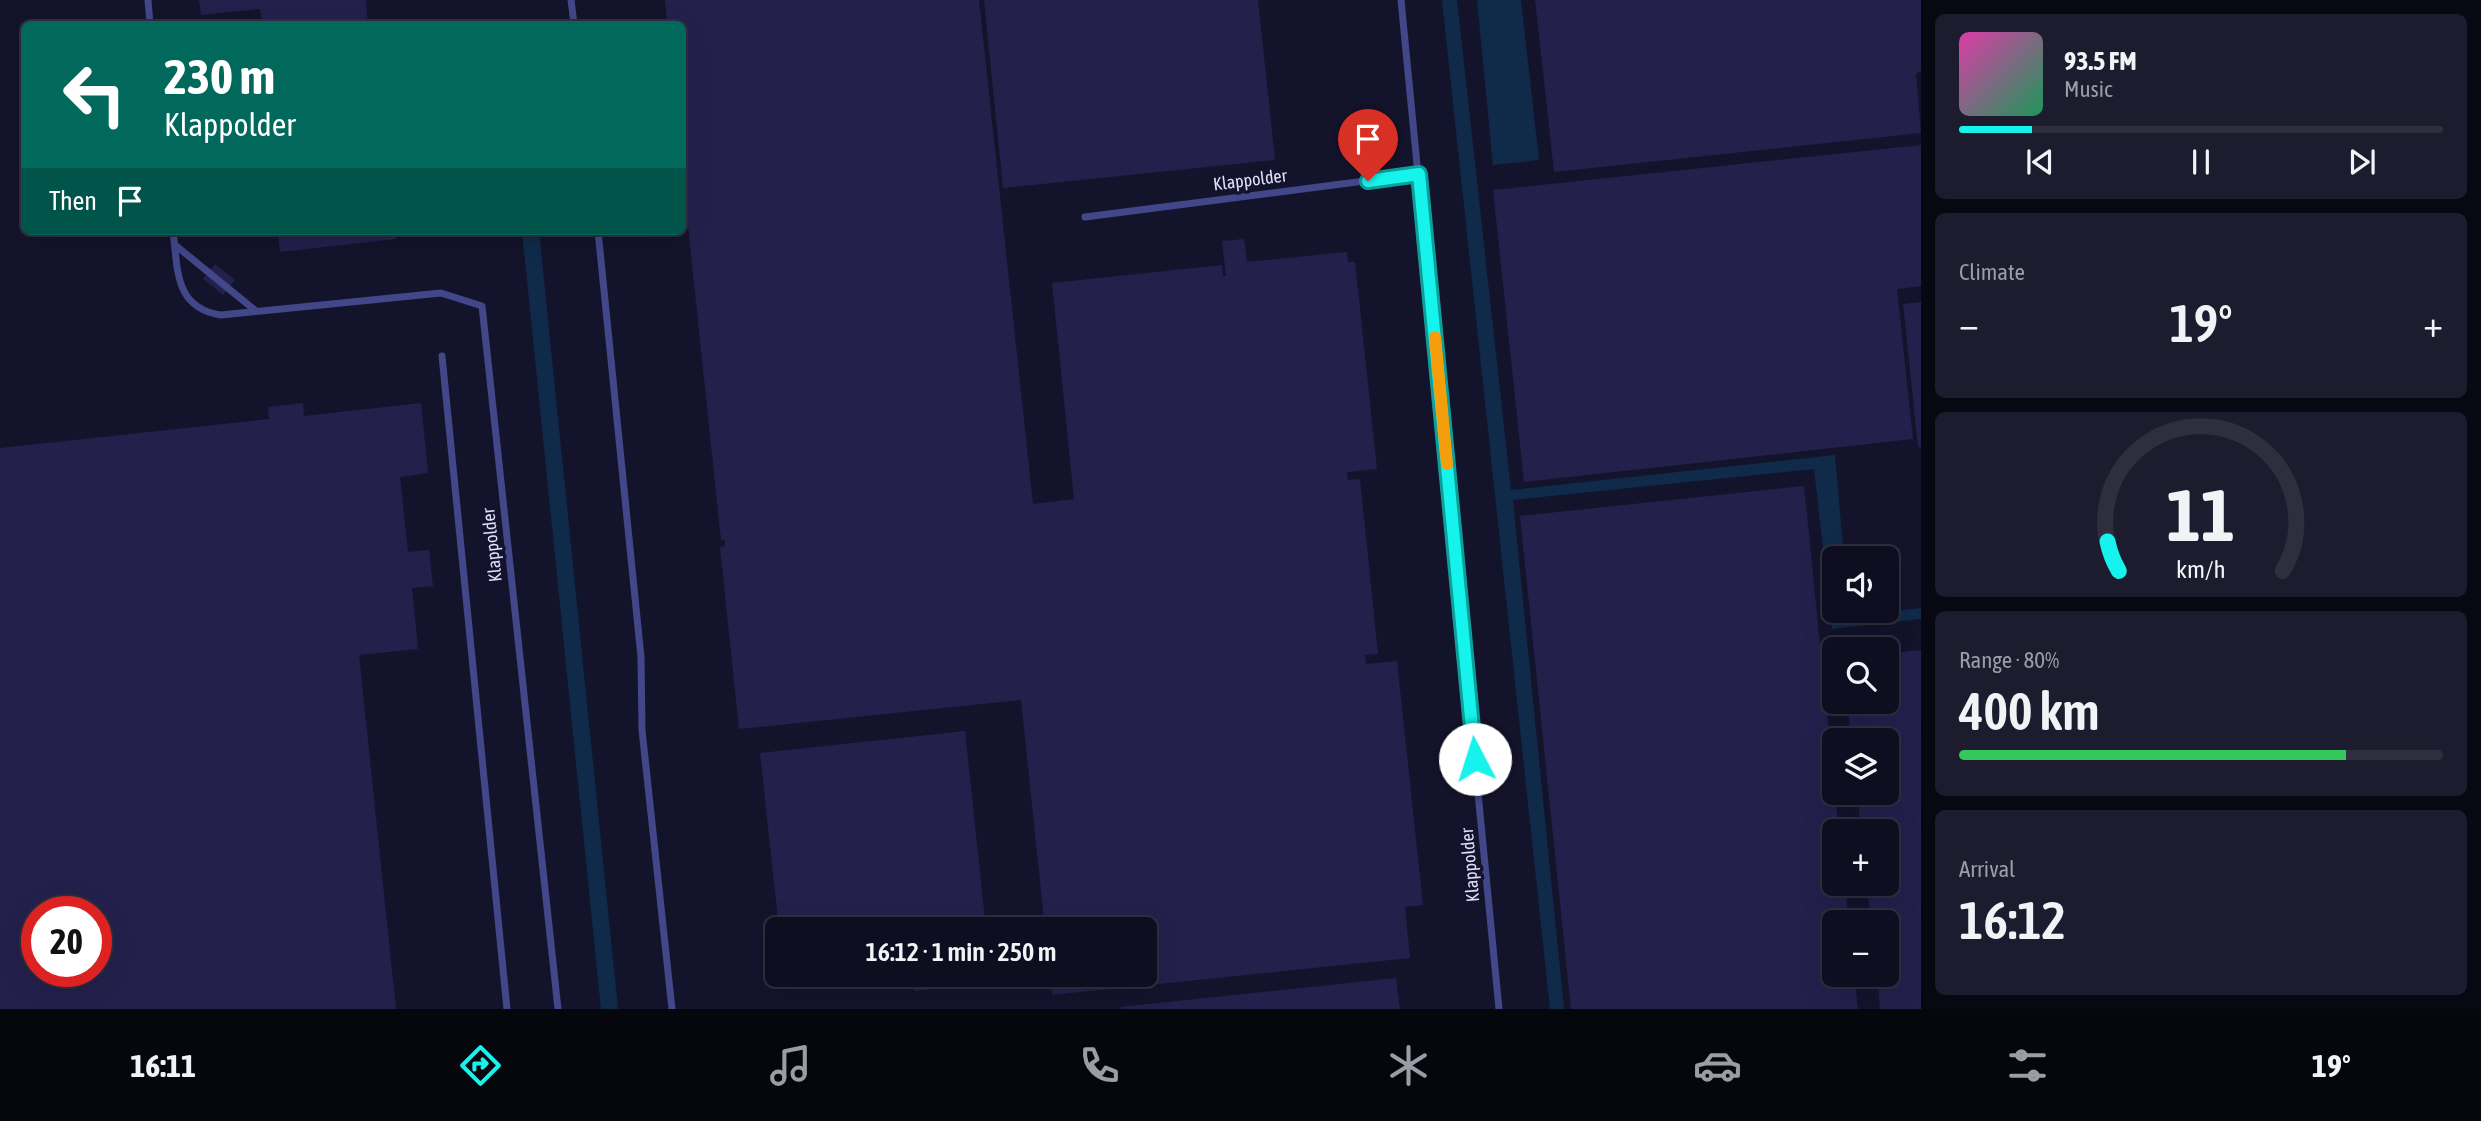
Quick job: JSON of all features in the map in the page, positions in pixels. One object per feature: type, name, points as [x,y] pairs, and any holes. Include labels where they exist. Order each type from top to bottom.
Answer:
[{"type":"lane","points":[[148,0],[150,21]]},
{"type":"lane","points":[[571,0],[574,21]]},
{"type":"lane","name":"Klappolder","points":[[1401,0],[1499,1009]]},
{"type":"lane","name":"Klappolder","points":[[1085,217],[1419,174]]},
{"type":"lane","name":"Klappolder","points":[[174,235],[181,287],[192,304],[200,310],[221,315],[441,293],[482,306],[558,1009]]},
{"type":"lane","points":[[598,235],[641,657],[642,730],[672,1009]]},
{"type":"lane","points":[[175,244],[256,312]]},
{"type":"lane","name":"Klappolder","points":[[442,356],[507,1009]]},
{"type":"water","points":[[1442,0],[1457,0],[1511,490],[1835,455],[1843,546],[1823,546],[1814,469],[1513,500],[1564,1009],[1550,1009]]},
{"type":"water","points":[[1477,0],[1521,0],[1539,160],[1493,165]]},
{"type":"water","points":[[522,235],[539,235],[618,1009],[601,1009]]},
{"type":"water","points":[[1921,608],[1921,619],[1899,621],[1899,610]]},
{"type":"water","points":[[1831,623],[1885,623],[1832,629]]},
{"type":"building","points":[[199,0],[366,0],[368,21],[262,21],[260,9],[201,15]]},
{"type":"building","points":[[665,0],[979,0],[1033,504],[1074,499],[1052,283],[1222,265],[1223,276],[1226,276],[1222,241],[1244,239],[1247,262],[1347,252],[1348,262],[1355,262],[1377,469],[1347,472],[1348,480],[1360,479],[1378,654],[1365,655],[1366,664],[1397,661],[1423,905],[1405,907],[1410,958],[1157,984],[1157,917],[1044,917],[1021,700],[739,729],[720,547],[725,546],[725,540],[721,540],[686,207],[686,21],[667,21]]},
{"type":"building","points":[[984,0],[1258,0],[1275,160],[1003,188]]},
{"type":"building","points":[[1535,0],[1921,0],[1921,71],[1916,74],[1921,133],[1554,172]]},
{"type":"building","points":[[1921,145],[1921,286],[1897,289],[1913,439],[1524,482],[1493,190]]},
{"type":"building","points":[[278,235],[396,235],[396,239],[280,252]]},
{"type":"building","points":[[215,264],[235,280],[223,295],[203,279]]},
{"type":"building","points":[[1921,302],[1921,447],[1918,447],[1903,304]]},
{"type":"building","points":[[303,403],[304,416],[421,403],[428,473],[400,477],[408,552],[429,550],[433,586],[412,588],[418,649],[359,655],[396,1009],[0,1009],[0,448],[269,419],[268,407]]},
{"type":"building","points":[[1804,486],[1822,663],[1822,714],[1827,714],[1829,728],[1822,728],[1822,805],[1836,805],[1838,819],[1822,819],[1822,896],[1846,896],[1848,910],[1822,910],[1822,987],[1855,987],[1858,1009],[1571,1009],[1520,516]]},
{"type":"building","points":[[1921,650],[1921,1009],[1880,1009],[1878,987],[1899,987],[1899,910],[1870,910],[1868,896],[1899,896],[1899,819],[1860,819],[1858,805],[1899,805],[1899,728],[1850,728],[1848,714],[1899,714],[1899,653]]},
{"type":"building","points":[[965,731],[985,917],[778,917],[760,753]]},
{"type":"building","points":[[1396,978],[1400,1009],[1120,1007]]},
{"type":"building","points":[[914,987],[951,987],[914,991]]},
{"type":"building","points":[[1051,987],[1129,987],[1052,995]]},
{"type":"slow traffic","points":[[1435,337],[1447,464]]},
{"type":"route","points":[[1368,181],[1419,174],[1475,759]]}]
